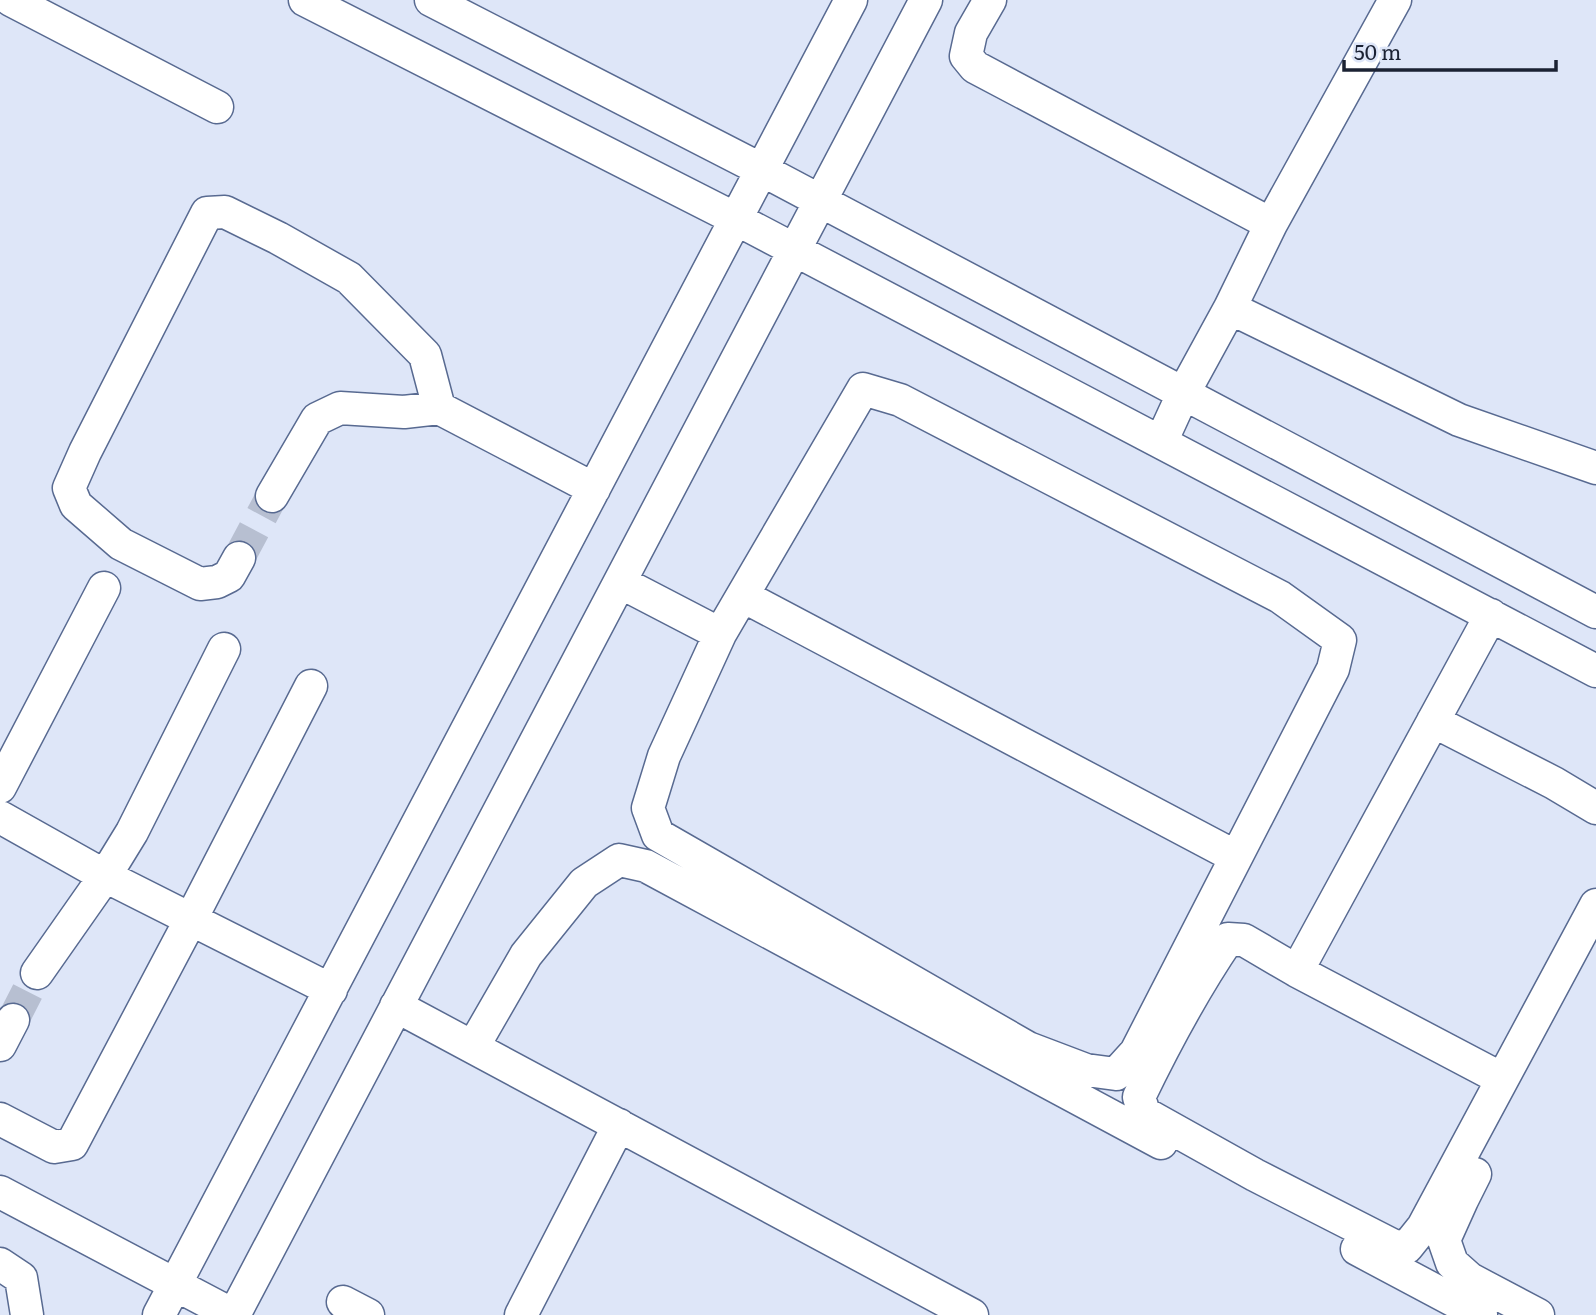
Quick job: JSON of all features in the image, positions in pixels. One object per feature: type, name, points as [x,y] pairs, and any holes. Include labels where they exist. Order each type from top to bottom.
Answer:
[{"type":"street","points":[[11,0],[217,107]]},
{"type":"street","points":[[305,0],[736,219],[1596,671]]},
{"type":"street","points":[[431,0],[762,170],[1596,612]]},
{"type":"street","points":[[159,1315],[851,0]]},
{"type":"street","points":[[0,1192],[233,1315],[926,0]]},
{"type":"street","points":[[990,0],[971,33],[966,56],[975,67],[1271,224]]},
{"type":"street","points":[[1161,442],[1271,224],[1395,0]]},
{"type":"street","points":[[239,558],[229,576],[217,582],[200,584],[121,544],[76,505],[69,488],[207,213],[225,212],[349,278],[425,355],[439,408]]},
{"type":"street","points":[[1230,308],[1459,420],[1596,468]]},
{"type":"street","points":[[863,389],[900,400],[1280,597],[1340,640],[1333,670],[1136,1052],[1116,1074],[1086,1070],[1028,1048],[658,835],[648,808],[664,756],[720,634],[743,596],[863,389]]},
{"type":"street","points":[[272,496],[317,419],[340,408],[404,412],[439,408],[594,489]]},
{"type":"street","points":[[620,582],[720,634]]},
{"type":"street","points":[[0,787],[104,588]]},
{"type":"street","points":[[743,596],[1236,858]]},
{"type":"street","points":[[1297,971],[1491,615]]},
{"type":"street","points":[[37,973],[105,876],[132,832],[224,649]]},
{"type":"street","points":[[0,1119],[54,1147],[72,1144],[311,686]]},
{"type":"street","points":[[1433,721],[1554,783],[1596,808]]},
{"type":"street","points":[[0,817],[105,876],[331,990]]},
{"type":"street","points":[[473,1047],[526,955],[584,883],[619,860],[646,866],[1481,1315]]},
{"type":"street","points":[[1502,1079],[1297,971],[1244,940],[1228,939],[1203,976],[1139,1097],[1144,1113],[1255,1175],[1394,1246],[1407,1247],[1423,1227],[1596,905]]},
{"type":"street","points":[[1538,1315],[1470,1279],[1452,1263],[1444,1240],[1462,1200],[1596,947]]},
{"type":"street","points":[[396,1006],[972,1315]]},
{"type":"street","points":[[521,1315],[619,1125]]},
{"type":"street","points":[[0,1264],[21,1279],[27,1315]]},
{"type":"tunnel","points":[[239,558],[272,496]]},
{"type":"tunnel","points":[[13,1020],[37,973]]}]
